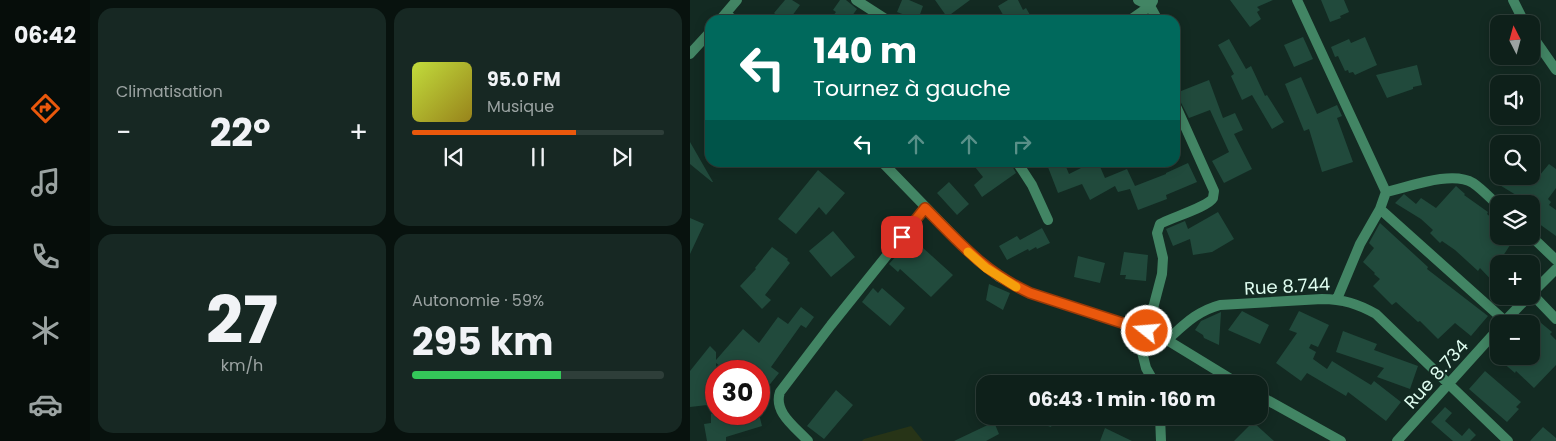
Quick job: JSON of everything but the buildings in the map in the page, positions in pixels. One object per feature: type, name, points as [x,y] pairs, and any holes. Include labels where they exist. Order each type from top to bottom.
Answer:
[{"type":"street","points":[[729,15],[737,0]]},
{"type":"street","points":[[856,0],[879,15]]},
{"type":"street","points":[[1138,0],[1152,3]]},
{"type":"street","points":[[1297,0],[1386,192],[1380,209],[1360,244],[1337,299]]},
{"type":"street","points":[[1514,0],[1521,15]]},
{"type":"street","points":[[1136,15],[1152,3]]},
{"type":"street","points":[[690,54],[705,38]]},
{"type":"street","points":[[1540,47],[1556,70]]},
{"type":"street","points":[[1150,375],[1142,352],[1142,341],[1147,331],[1162,274],[1163,258],[1157,233],[1160,224],[1207,204],[1213,198],[1214,191],[1180,115]]},
{"type":"street","points":[[887,167],[977,260],[1014,286],[1030,293],[1147,331],[1167,340],[1224,375]]},
{"type":"street","points":[[1020,167],[1032,185],[1048,220]]},
{"type":"street","points":[[1386,192],[1444,178],[1464,178],[1474,183],[1490,198]]},
{"type":"street","points":[[808,441],[780,411],[777,401],[780,392],[831,324],[925,208]]},
{"type":"street","points":[[1380,209],[1492,315]]},
{"type":"street","points":[[1540,245],[1556,260]]},
{"type":"street","name":"Rue 8.734","points":[[1540,286],[1556,269]]},
{"type":"street","name":"Rue 8.744","points":[[1167,340],[1193,316],[1214,307],[1337,299],[1360,304],[1376,314],[1448,386],[1508,441]]},
{"type":"street","points":[[1540,304],[1556,319]]},
{"type":"street","name":"Rue 8.734","points":[[1511,315],[1521,305]]},
{"type":"street","name":"Rue 8.734","points":[[1397,441],[1490,338]]},
{"type":"street","points":[[1268,400],[1341,441]]},
{"type":"street","points":[[1160,425],[1161,441]]},
{"type":"green space","points":[[911,426],[923,441],[862,441],[864,439]]},
{"type":"slow traffic","points":[[968,252],[986,268],[1016,287]]},
{"type":"route","points":[[902,237],[925,208],[986,268],[1014,286],[1030,293],[1147,331]]}]
